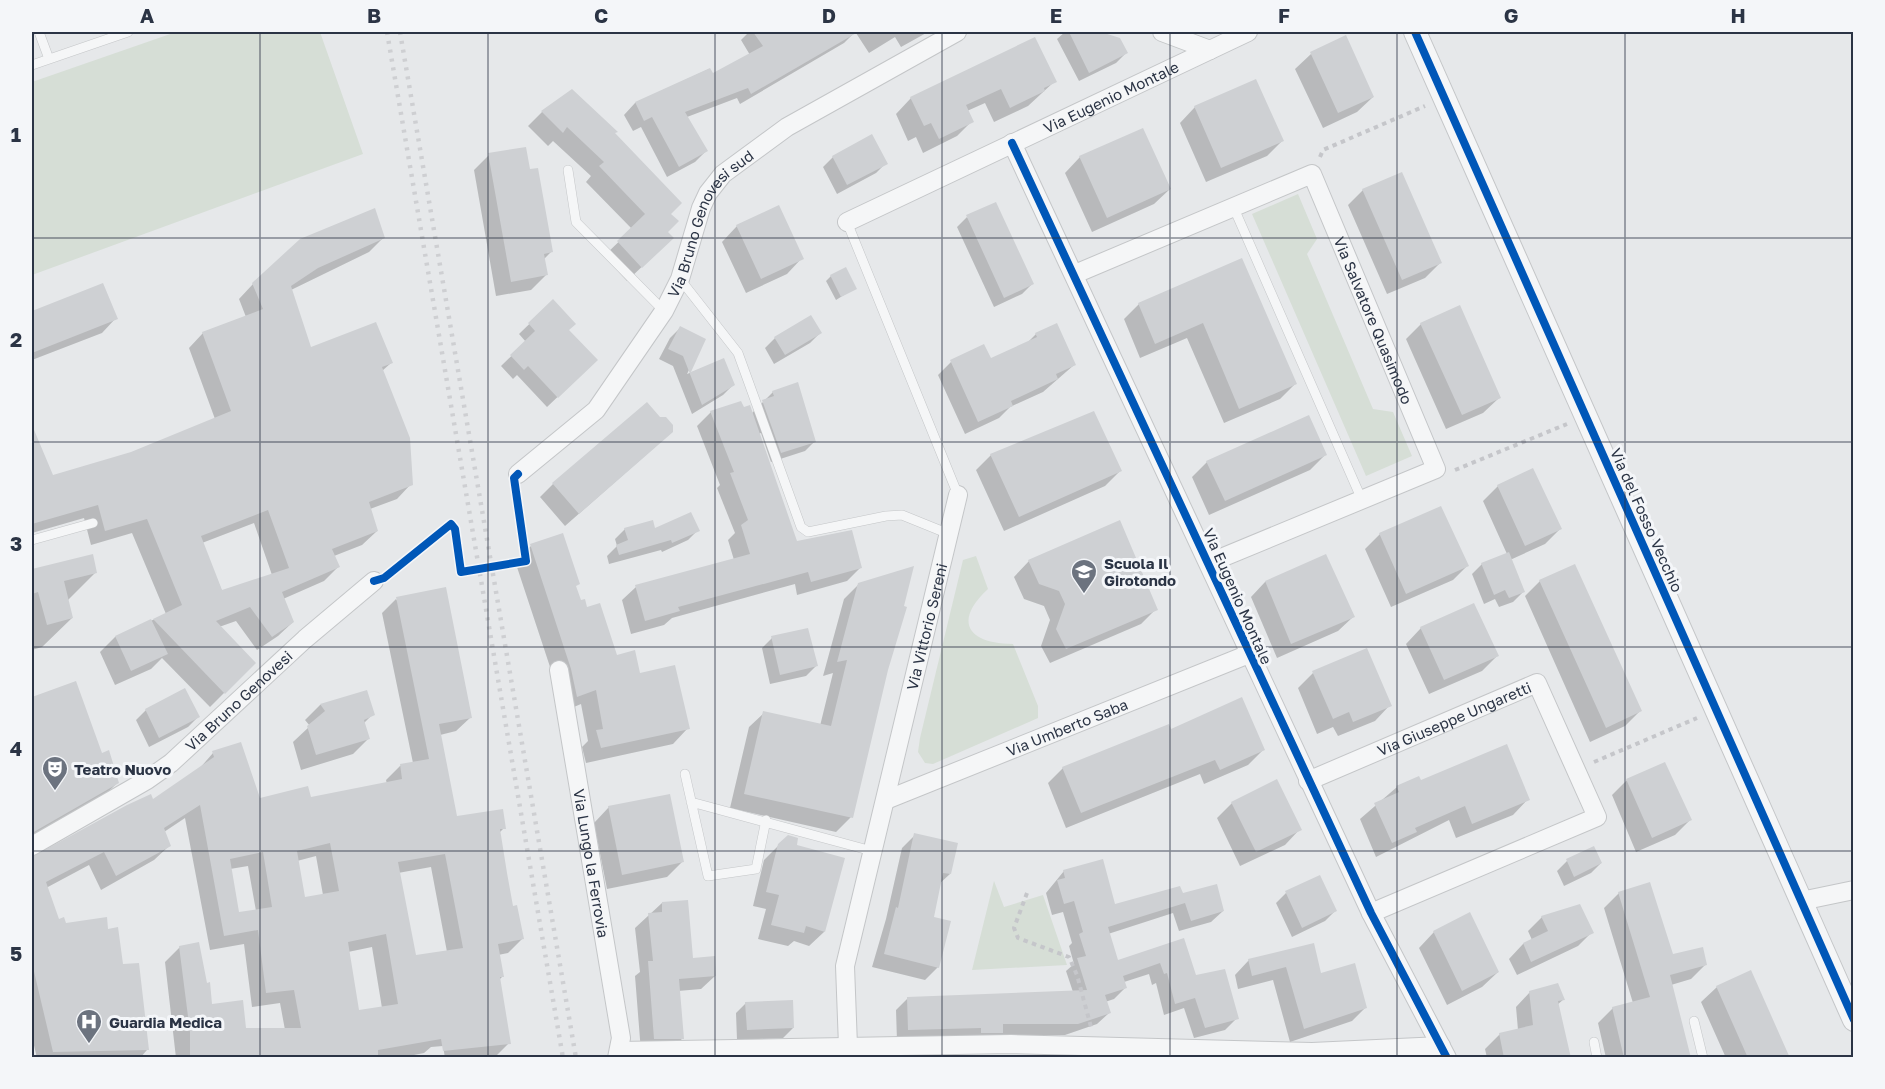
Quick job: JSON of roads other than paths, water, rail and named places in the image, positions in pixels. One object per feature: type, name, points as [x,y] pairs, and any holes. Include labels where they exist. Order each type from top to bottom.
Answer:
[{"type":"street","name":"Via Bruno Genovesi sud","points":[[518,474],[596,410],[664,311],[680,279],[700,207],[723,174],[787,127],[957,32]]},
{"type":"street","points":[[1162,32],[1210,50]]},
{"type":"street","name":"Via Eugenio Montale","points":[[847,222],[1248,32]]},
{"type":"street","name":"Via del Fosso Vecchio","points":[[1417,32],[1854,1020]]},
{"type":"street","name":"Via Eugenio Montale","points":[[1012,143],[1075,274],[1308,781],[1371,913],[1444,1052]]},
{"type":"street","name":"Via Salvatore Quasimodo","points":[[1233,206],[1312,174],[1436,469],[1362,500]]},
{"type":"street","points":[[1075,274],[1233,206]]},
{"type":"street","name":"Via Vittorio Sereni","points":[[848,1046],[845,966],[958,495]]},
{"type":"street","points":[[1209,564],[1362,500]]},
{"type":"street","name":"Via Bruno Genovesi","points":[[32,846],[147,780],[171,763],[305,639],[374,580]]},
{"type":"street","name":"Via Umberto Saba","points":[[886,800],[1249,654]]},
{"type":"street","name":"Via Lungo la Ferrovia","points":[[559,670],[598,888],[621,1038],[618,1054]]},
{"type":"street","name":"Via Giuseppe Ungaretti","points":[[1308,781],[1537,683],[1597,817],[1371,913]]},
{"type":"street","points":[[1801,901],[1854,890]]},
{"type":"street","points":[[618,1054],[848,1046],[1011,1044],[1312,1054],[1444,1052]]},
{"type":"lane","points":[[39,32],[49,59]]},
{"type":"lane","points":[[32,65],[102,36],[128,32]]},
{"type":"lane","points":[[568,170],[576,222],[664,311]]},
{"type":"lane","points":[[1233,206],[1362,500]]},
{"type":"lane","name":"Via Vittorio Sereni","points":[[847,222],[958,495]]},
{"type":"lane","points":[[680,279],[738,353],[801,527],[808,532],[886,516],[902,515],[949,534]]},
{"type":"lane","points":[[32,540],[93,522]]},
{"type":"lane","points":[[685,774],[708,876],[756,869],[766,820]]},
{"type":"lane","points":[[691,802],[766,820],[872,851]]},
{"type":"lane","points":[[1694,1022],[1703,1058]]},
{"type":"lane","points":[[1594,1042],[1597,1058]]},
{"type":"railway","points":[[387,32],[563,1058]]},
{"type":"railway","points":[[400,32],[576,1058]]},
{"type":"place","name":"Scuola Il Girotondo","points":[[1084,595]]},
{"type":"place","name":"Teatro Nuovo","points":[[55,792]]},
{"type":"place","name":"Guardia Medica","points":[[89,1045]]}]
